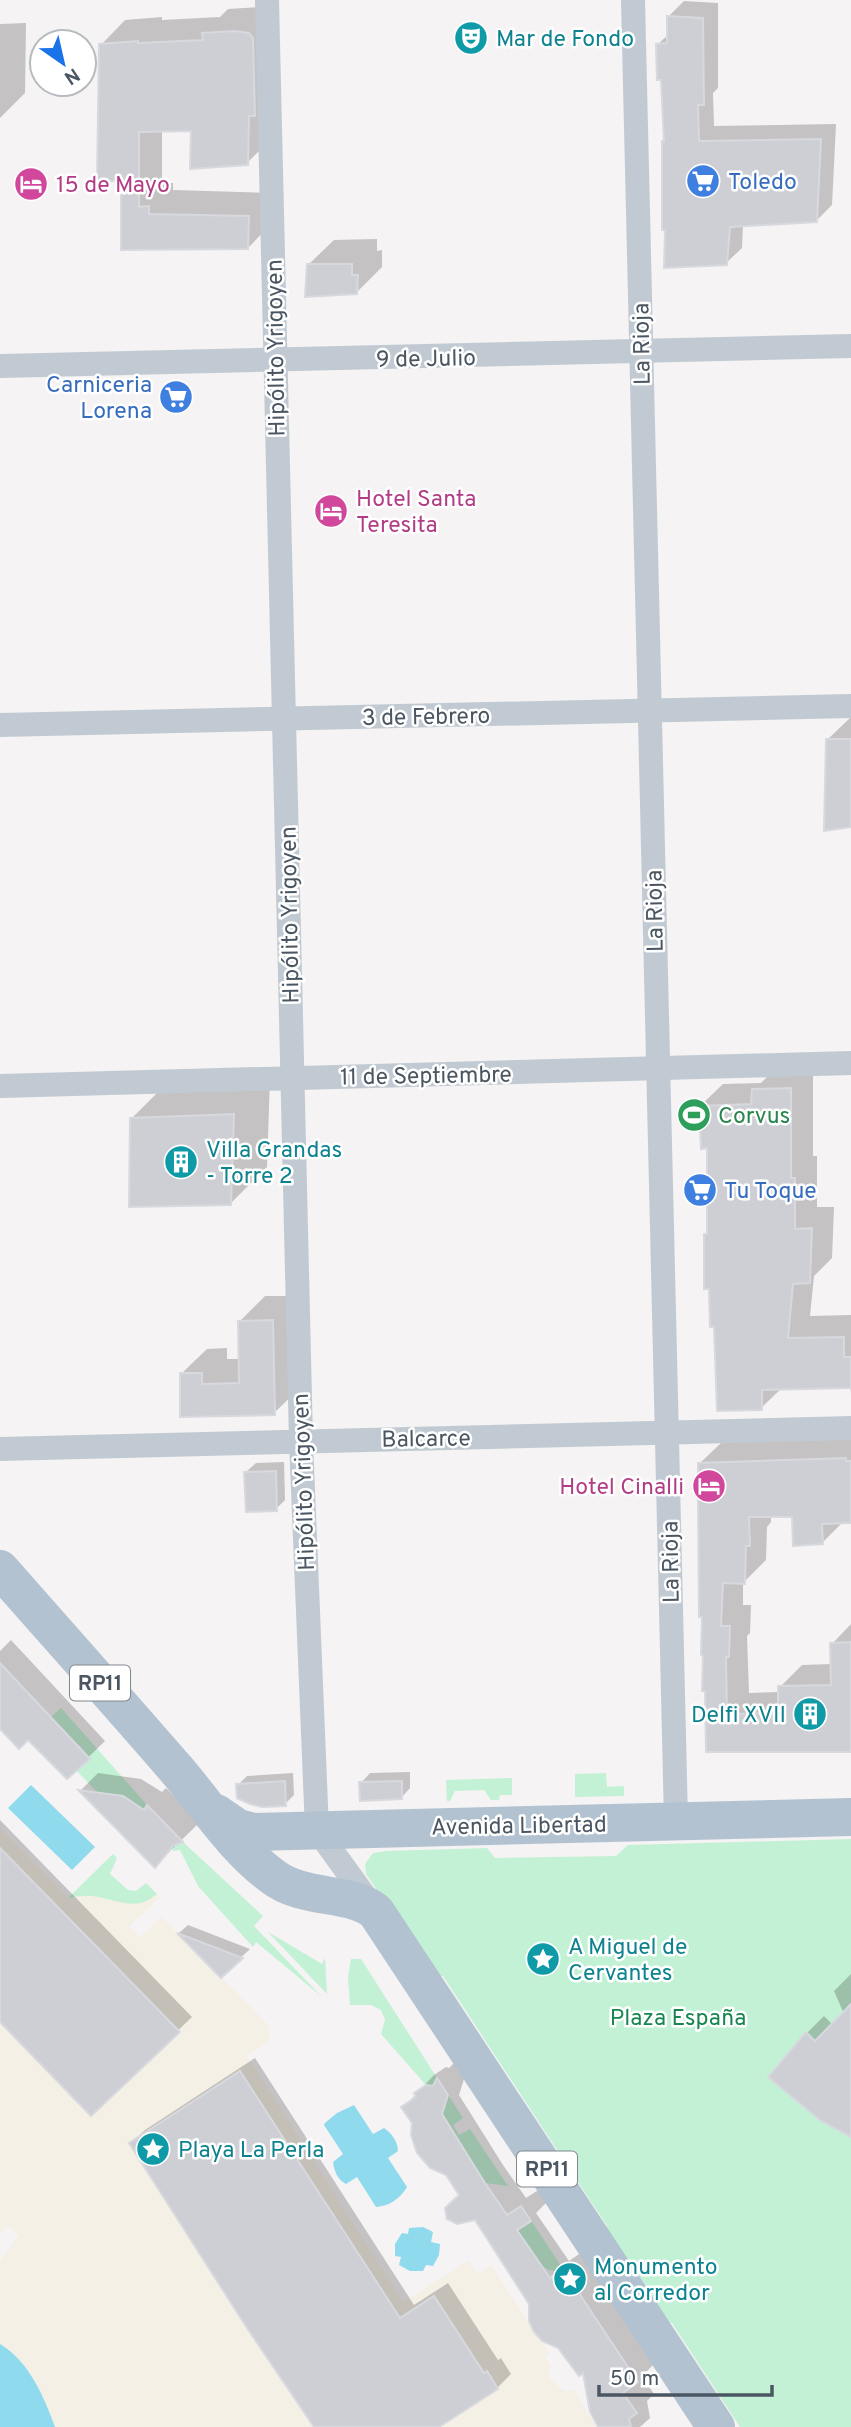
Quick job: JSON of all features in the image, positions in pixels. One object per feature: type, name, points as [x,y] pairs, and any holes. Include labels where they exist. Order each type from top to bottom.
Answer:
[{"type":"main road","name":"RP11","points":[[0,1569],[244,1850],[274,1878],[306,1893],[363,1903],[376,1912],[716,2427]]},
{"type":"main road","name":"Avenida Libertad","points":[[199,1797],[223,1819],[238,1828],[254,1832],[851,1817]]},
{"type":"street","name":"Hipólito Yrigoyen","points":[[267,0],[301,1441],[317,1830]]},
{"type":"street","name":"La Rioja","points":[[633,0],[676,1821]]},
{"type":"street","name":"9 de Julio","points":[[0,366],[851,346]]},
{"type":"street","name":"3 de Febrero","points":[[0,725],[851,706]]},
{"type":"street","name":"11 de Septiembre","points":[[0,1086],[851,1063]]},
{"type":"street","name":"Balcarce","points":[[0,1449],[851,1428]]},
{"type":"street","points":[[317,1830],[376,1912]]},
{"type":"green space","points":[[61,1708],[147,1805],[144,1810],[98,1793],[77,1771],[90,1758],[79,1745],[65,1758],[71,1739],[51,1717]]},
{"type":"green space","points":[[606,1773],[607,1787],[624,1786],[624,1796],[575,1797],[575,1774]]},
{"type":"green space","points":[[512,1778],[512,1795],[500,1795],[499,1800],[491,1800],[484,1790],[455,1791],[450,1801],[447,1801],[446,1780]]},
{"type":"green space","name":"Plaza España","points":[[851,1839],[851,2427],[740,2427],[672,2323],[662,2321],[605,2235],[607,2226],[443,1976],[435,1976],[366,1874],[365,1864],[373,1853],[386,1851],[487,1848],[495,1858],[616,1856],[628,1845]]},
{"type":"green space","points":[[183,1842],[263,1916],[254,1926],[322,1997],[256,1942],[253,1947],[198,1886],[180,1850],[173,1851],[173,1846]]},
{"type":"green space","points":[[113,1854],[117,1858],[110,1874],[128,1890],[136,1891],[146,1883],[157,1894],[149,1901],[136,1905],[68,1898]]},
{"type":"green space","points":[[268,1932],[322,1964],[325,1958],[327,1994]]},
{"type":"green space","points":[[351,1959],[361,1959],[437,2078],[433,2086],[426,2085],[381,2034],[385,2020],[381,2010],[371,2005],[350,2005],[348,1977]]},
{"type":"green space","points":[[448,2095],[463,2118],[453,2125],[459,2135],[470,2129],[508,2186],[485,2183],[442,2114]]},
{"type":"green space","points":[[532,2222],[563,2269],[548,2270],[531,2253],[518,2231]]},
{"type":"sand","name":"Playa La Perla","points":[[0,1828],[68,1898],[88,1896],[133,1904],[149,1900],[157,1894],[160,1897],[129,1927],[140,1938],[162,1917],[268,2025],[270,2040],[247,2056],[403,2302],[468,2261],[478,2274],[491,2265],[550,2354],[545,2357],[551,2366],[548,2375],[565,2391],[574,2390],[596,2427],[55,2427],[27,2370],[0,2344],[0,2260],[19,2235],[8,2226],[0,2233]]},
{"type":"water","points":[[31,1785],[95,1847],[72,1870],[8,1808]]},
{"type":"water","points":[[354,2105],[373,2134],[384,2128],[397,2144],[398,2151],[388,2158],[407,2187],[398,2198],[385,2205],[376,2207],[357,2177],[346,2184],[334,2169],[333,2162],[343,2154],[324,2125],[337,2113]]},
{"type":"water","points":[[423,2227],[433,2232],[431,2242],[440,2244],[439,2255],[433,2266],[426,2265],[423,2271],[410,2271],[399,2265],[401,2257],[395,2256],[395,2244],[402,2233],[408,2234],[409,2228]]},
{"type":"water","points":[[0,2344],[27,2370],[55,2427],[0,2427]]},
{"type":"building","points":[[667,16],[703,18],[704,105],[698,105],[699,141],[821,139],[817,222],[730,227],[727,265],[664,268],[664,141],[656,44],[667,43]]},
{"type":"building","points":[[202,33],[249,33],[253,38],[255,116],[249,116],[248,165],[190,169],[191,131],[139,132],[139,207],[149,206],[149,214],[249,216],[248,249],[121,250],[121,180],[97,183],[99,44],[203,40]]},
{"type":"building","points":[[307,264],[352,264],[352,275],[358,275],[357,294],[305,297]]},
{"type":"building","points":[[826,739],[851,739],[851,827],[824,831]]},
{"type":"building","points":[[791,1088],[791,1178],[795,1178],[795,1229],[812,1228],[810,1283],[793,1284],[788,1338],[844,1337],[844,1357],[851,1357],[851,1388],[762,1390],[762,1410],[717,1411],[714,1327],[710,1327],[709,1289],[704,1289],[707,1148],[701,1149],[699,1106],[751,1104],[752,1089]]},
{"type":"building","name":"Villa Grandas - Torre 2","points":[[234,1114],[231,1205],[129,1207],[130,1118]]},
{"type":"building","points":[[273,1320],[275,1415],[180,1417],[180,1373],[202,1373],[202,1384],[239,1383],[238,1321]]},
{"type":"building","points":[[846,1458],[846,1461],[851,1461],[851,1523],[822,1524],[823,1544],[793,1546],[792,1517],[749,1517],[750,1546],[746,1546],[745,1584],[723,1583],[721,1626],[730,1626],[729,1657],[726,1657],[727,1714],[778,1713],[778,1686],[831,1685],[830,1643],[851,1642],[851,1752],[706,1752],[705,1691],[702,1691],[702,1617],[699,1617],[698,1495],[695,1495],[698,1463]]},
{"type":"building","points":[[276,1471],[277,1511],[246,1512],[244,1472]]},
{"type":"building","points":[[0,1663],[90,1759],[67,1779],[28,1740],[19,1749],[0,1729]]},
{"type":"building","points":[[285,1781],[286,1806],[262,1807],[237,1798],[236,1784]]},
{"type":"building","points":[[402,1781],[402,1799],[360,1801],[359,1782]]},
{"type":"building","points":[[78,1790],[123,1796],[144,1810],[147,1805],[183,1842],[173,1846],[155,1868]]},
{"type":"building","points":[[0,1848],[180,2032],[91,2116],[0,2022]]},
{"type":"building","points":[[177,1933],[243,1958],[221,1978]]},
{"type":"building","points":[[851,2004],[851,2137],[821,2121],[768,2077],[806,2032],[815,2041]]},
{"type":"building","points":[[240,2071],[400,2318],[434,2296],[484,2373],[487,2371],[498,2389],[439,2427],[314,2427],[247,2328],[129,2143]]},
{"type":"building","points":[[437,2078],[448,2095],[442,2114],[485,2183],[507,2215],[521,2206],[531,2221],[517,2230],[550,2278],[563,2269],[638,2382],[623,2393],[637,2413],[629,2419],[631,2427],[598,2427],[590,2412],[583,2373],[579,2376],[558,2348],[542,2341],[534,2332],[529,2321],[529,2304],[475,2220],[457,2224],[447,2219],[445,2208],[459,2195],[446,2175],[430,2168],[417,2153],[411,2135],[412,2123],[401,2107],[416,2097],[414,2093],[426,2085],[433,2086]]},
{"type":"place","name":"Mar de Fondo","points":[[471,38]]},
{"type":"place","name":"Toledo","points":[[703,181]]},
{"type":"place","name":"15 de Mayo","points":[[31,184]]},
{"type":"place","name":"Carniceria Lorena","points":[[176,397]]},
{"type":"place","name":"Hotel Santa Teresita","points":[[331,511]]},
{"type":"place","name":"Corvus","points":[[694,1115]]},
{"type":"place","name":"Villa Grandas - Torre 2","points":[[181,1162]]},
{"type":"place","name":"Tu Toque","points":[[700,1190]]},
{"type":"place","name":"Hotel Cinalli","points":[[709,1486]]},
{"type":"place","name":"Delfi XVII","points":[[810,1714]]},
{"type":"place","name":"A Miguel de Cervantes","points":[[543,1959]]},
{"type":"place","name":"Playa La Perla","points":[[153,2149]]},
{"type":"place","name":"Monumento al Corredor","points":[[570,2279]]}]
